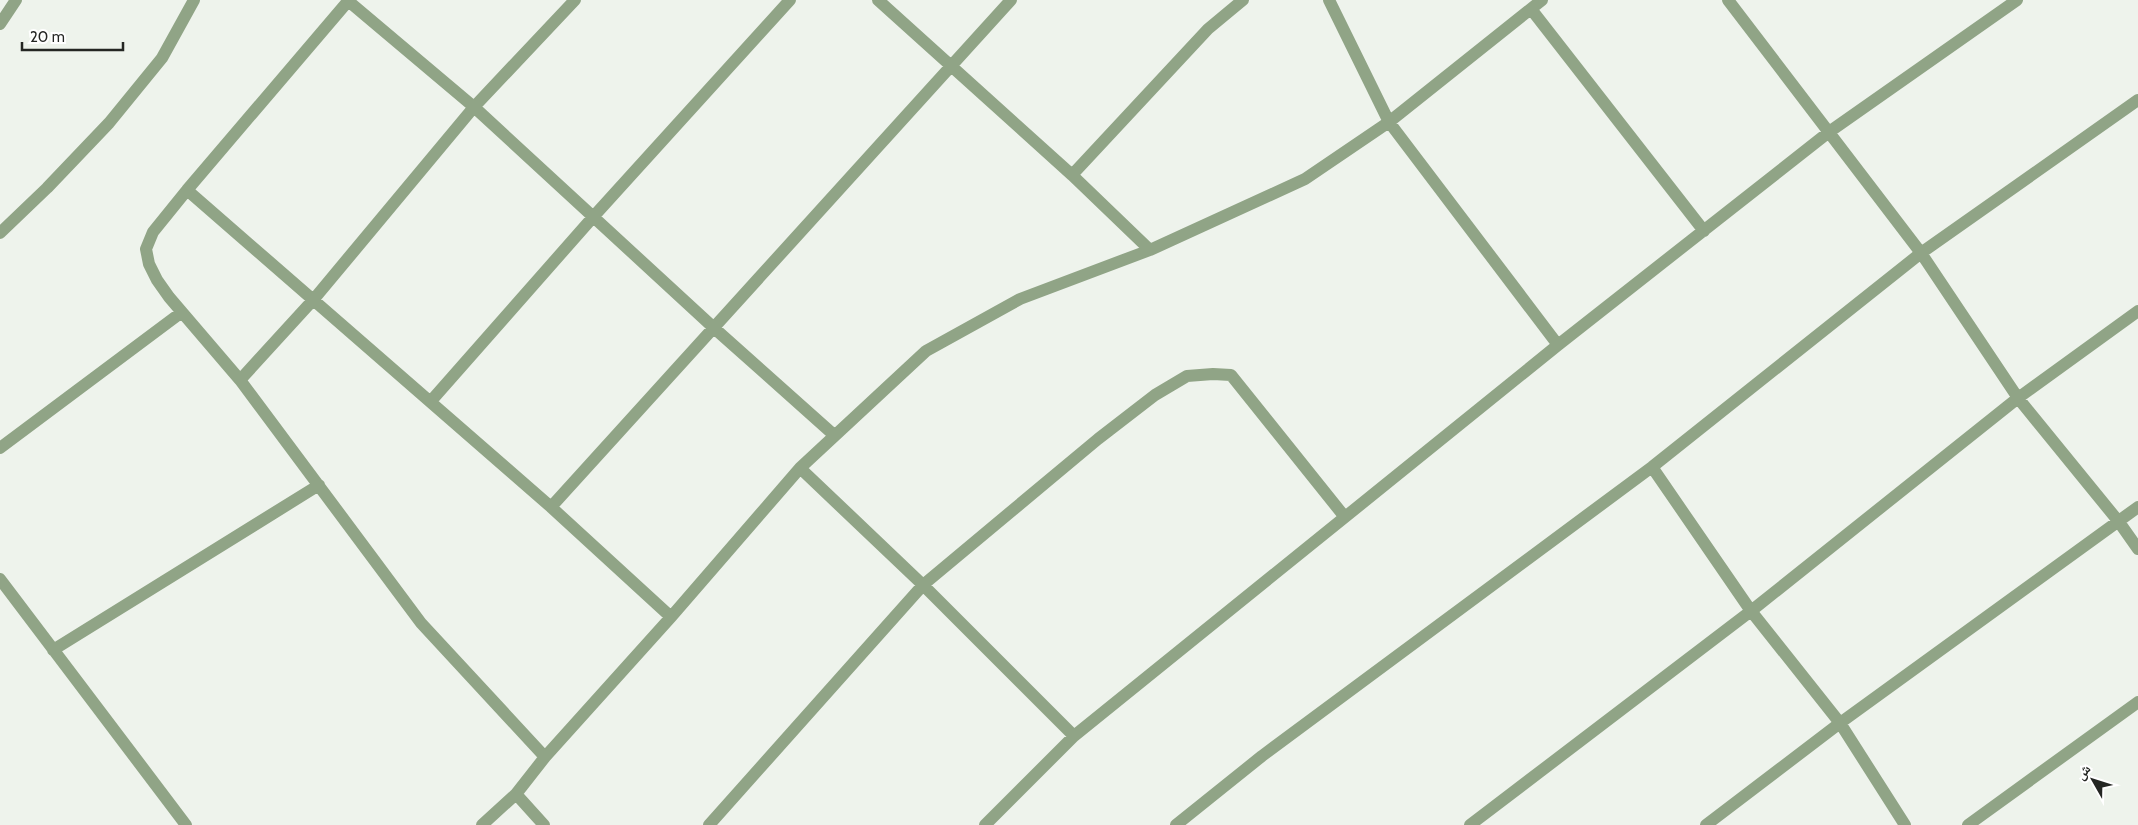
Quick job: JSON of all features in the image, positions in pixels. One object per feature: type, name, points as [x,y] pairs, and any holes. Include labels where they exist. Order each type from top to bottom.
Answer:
[{"type":"street","points":[[0,24],[16,0]]},
{"type":"street","points":[[0,234],[103,129],[151,73],[162,58],[194,0]]},
{"type":"street","points":[[545,756],[421,623],[240,380],[182,312],[157,280],[148,264],[146,250],[153,232],[348,0],[474,107],[714,328],[834,435]]},
{"type":"street","points":[[240,380],[314,299],[474,107],[575,0]]},
{"type":"street","points":[[431,401],[594,216],[790,0]]},
{"type":"street","points":[[878,0],[1072,175],[1150,250]]},
{"type":"street","points":[[551,507],[950,65],[1011,0]]},
{"type":"street","points":[[1072,175],[1208,29],[1243,0]]},
{"type":"street","points":[[1329,0],[1389,122],[1558,345]]},
{"type":"street","points":[[482,825],[516,794],[545,756],[671,617],[800,468],[926,351],[1020,299],[1150,250],[1304,179],[1389,122],[1542,0]]},
{"type":"street","points":[[1728,0],[1922,253],[2018,398],[2119,522],[2138,549]]},
{"type":"street","points":[[985,825],[1074,736],[1344,516],[1558,345],[1830,132],[2017,0]]},
{"type":"street","points":[[1531,8],[1704,230]]},
{"type":"street","points":[[1176,825],[1262,756],[1652,467],[1922,253],[2138,100]]},
{"type":"street","points":[[187,190],[431,401],[671,617]]},
{"type":"street","points":[[1470,825],[1751,611],[2018,398],[2138,311]]},
{"type":"street","points":[[0,448],[182,312]]},
{"type":"street","points":[[709,825],[922,585],[1098,439],[1155,395],[1187,376],[1231,375],[1344,516]]},
{"type":"street","points":[[1652,467],[1751,611],[1840,724],[1905,825]]},
{"type":"street","points":[[800,468],[922,585],[1074,736]]},
{"type":"street","points":[[53,650],[319,485]]},
{"type":"street","points":[[1706,825],[1840,724],[2138,507]]},
{"type":"street","points":[[0,579],[186,825]]},
{"type":"street","points":[[1968,825],[2138,702]]},
{"type":"street","points":[[516,794],[544,825]]}]
